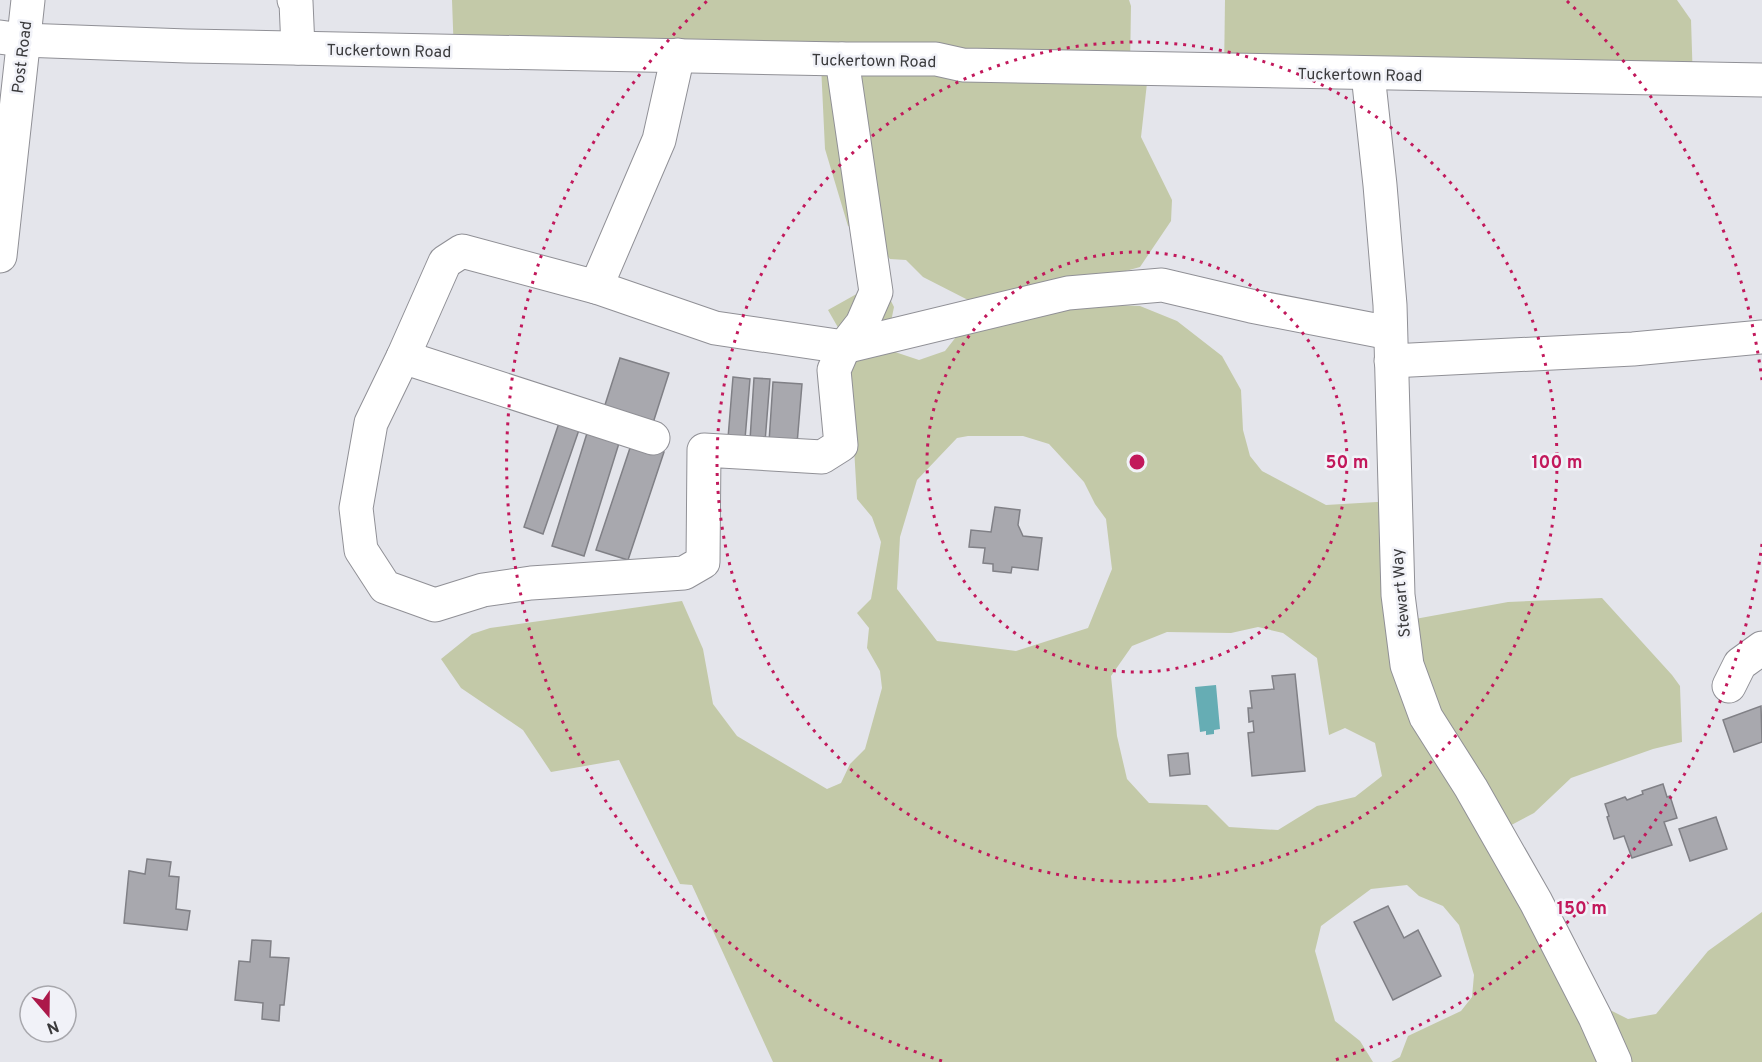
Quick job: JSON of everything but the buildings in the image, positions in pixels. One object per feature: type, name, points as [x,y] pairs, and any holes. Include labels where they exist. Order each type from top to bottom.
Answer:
[{"type":"street","name":"Post Road","points":[[0,256],[11,38],[28,0]]},
{"type":"street","points":[[297,1],[298,48]]},
{"type":"street","name":"Tuckertown Road","points":[[11,38],[298,48],[936,59],[963,65],[1762,80]]},
{"type":"street","points":[[596,287],[659,140],[678,55]]},
{"type":"street","points":[[842,59],[876,292],[862,324],[844,347],[834,370],[841,445],[822,457],[704,450],[703,562],[684,573],[531,583],[483,590],[435,604],[385,587],[362,550],[356,508],[371,423],[404,357],[445,262],[462,251],[596,287],[715,328],[844,347],[1068,293],[1162,285],[1251,306],[1391,347],[1633,349],[1762,337]]},
{"type":"street","name":"Stewart Way","points":[[1368,74],[1380,185],[1391,347],[1398,595],[1407,666],[1426,717],[1471,788],[1536,902],[1595,1017],[1615,1062]]},
{"type":"street","points":[[404,357],[653,438]]},
{"type":"street","points":[[1729,686],[1740,664],[1762,648]]},
{"type":"green space","points":[[452,0],[1129,0],[1131,6],[1130,68],[1148,74],[1141,137],[1172,200],[1171,221],[1140,267],[1090,281],[1092,304],[1140,306],[1177,321],[1222,356],[1241,390],[1243,430],[1250,456],[1262,471],[1326,505],[1394,501],[1404,621],[1508,602],[1602,598],[1672,675],[1680,686],[1682,742],[1653,749],[1571,778],[1534,813],[1500,831],[1604,1007],[1628,1019],[1656,1014],[1708,951],[1762,912],[1762,1062],[1391,1062],[1400,1057],[1408,1036],[1461,1011],[1472,997],[1474,975],[1459,925],[1443,906],[1419,896],[1407,885],[1371,889],[1321,926],[1315,951],[1335,1021],[1360,1041],[1373,1062],[773,1062],[692,885],[680,884],[619,760],[551,772],[523,730],[461,688],[441,659],[472,634],[490,628],[682,601],[703,649],[713,704],[737,736],[827,789],[841,783],[850,764],[865,749],[882,688],[880,671],[867,648],[869,628],[857,613],[871,599],[881,542],[872,517],[857,499],[848,345],[828,310],[869,287],[891,301],[894,307],[887,341],[895,352],[919,360],[945,351],[978,309],[970,301],[923,277],[906,260],[890,259],[870,236],[848,226],[825,149],[821,65],[454,55]],"holes":[[[1023,436],[1049,444],[1084,482],[1106,519],[1112,569],[1088,628],[1016,651],[937,641],[897,589],[900,537],[917,480],[957,438]],[[1258,627],[1283,633],[1317,658],[1329,735],[1345,728],[1375,743],[1382,776],[1355,797],[1317,806],[1278,830],[1229,827],[1207,805],[1149,803],[1127,779],[1117,736],[1111,676],[1132,646],[1167,632],[1231,633]]]},
{"type":"green space","points":[[1225,0],[1677,0],[1691,20],[1693,83],[1224,74]]},
{"type":"water","points":[[1216,685],[1220,729],[1214,730],[1214,734],[1206,735],[1206,731],[1200,732],[1195,687]]}]
